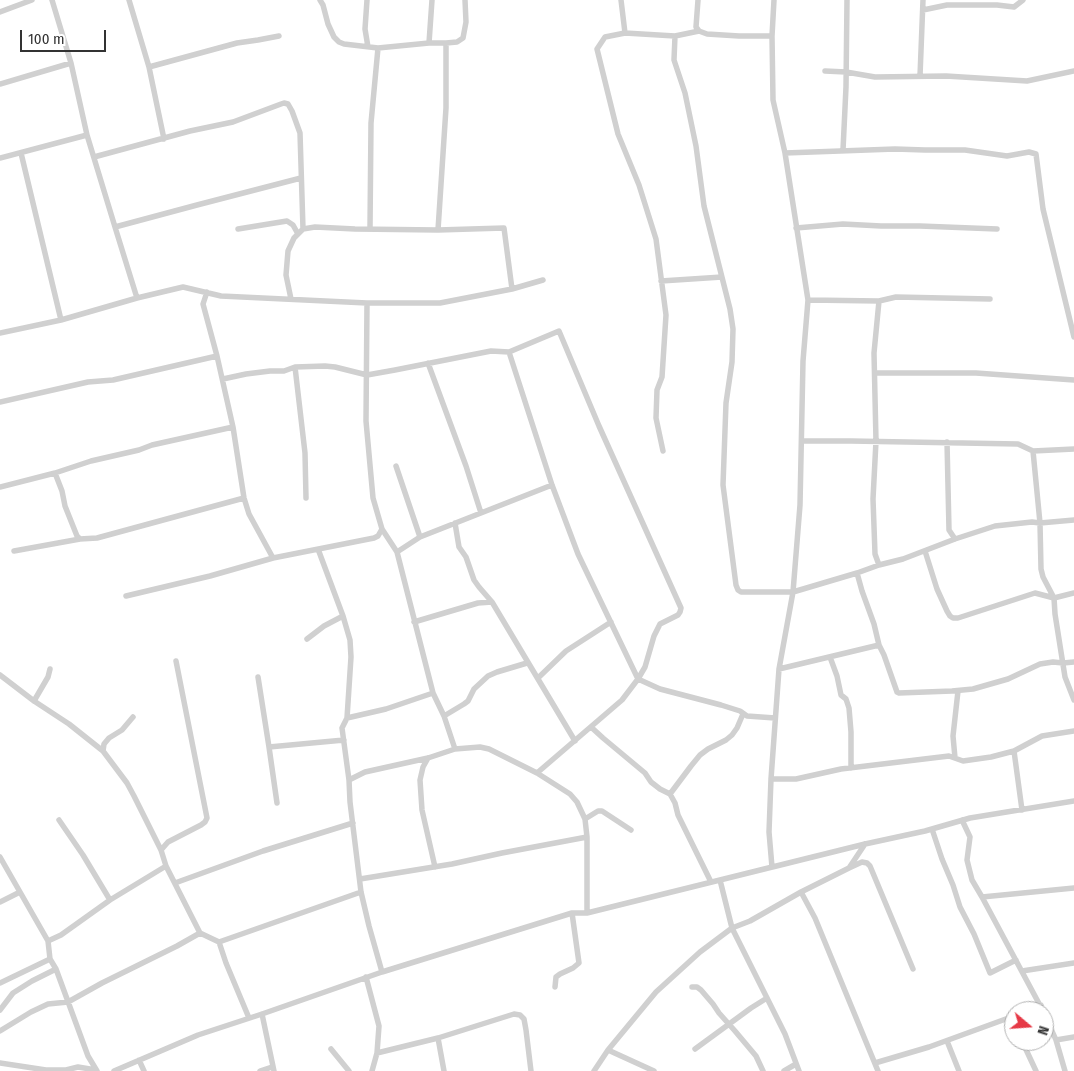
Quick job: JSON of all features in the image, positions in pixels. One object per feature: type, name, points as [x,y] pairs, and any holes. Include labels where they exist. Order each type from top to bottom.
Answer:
[{"type":"street","points":[[0,12],[32,0]]},
{"type":"street","points":[[52,0],[71,63],[87,135],[138,298]]},
{"type":"street","points":[[129,0],[149,67],[164,139]]},
{"type":"street","points":[[320,0],[328,24],[334,37],[339,42],[378,48],[457,42],[463,38],[466,22],[464,0]]},
{"type":"street","points":[[367,0],[365,29],[368,47]]},
{"type":"street","points":[[429,43],[432,0]]},
{"type":"street","points":[[621,0],[624,33]]},
{"type":"street","points":[[698,0],[696,27],[699,31]]},
{"type":"street","points":[[772,867],[768,832],[771,779],[779,669],[793,592],[800,505],[803,361],[808,300],[785,152],[773,100],[772,36],[774,0]]},
{"type":"street","points":[[843,150],[847,0]]},
{"type":"street","points":[[920,76],[923,0]]},
{"type":"street","points":[[923,10],[947,5],[997,3],[1014,7],[1023,0]]},
{"type":"street","points":[[663,451],[656,418],[657,390],[662,377],[666,315],[660,281],[656,239],[639,185],[618,134],[597,48],[605,37],[624,33],[675,36],[699,31],[707,34],[772,36]]},
{"type":"street","points":[[149,67],[237,43],[279,36]]},
{"type":"street","points":[[675,36],[674,60],[686,93],[696,146],[704,206],[730,309],[733,329],[732,362],[726,403],[723,486],[738,590],[741,592],[793,592],[903,559],[995,526],[1074,520]]},
{"type":"street","points":[[438,230],[446,108],[446,43]]},
{"type":"street","points":[[370,228],[371,123],[378,48]]},
{"type":"street","points":[[0,84],[71,63]]},
{"type":"street","points":[[825,71],[846,72],[875,77],[946,76],[1027,82],[1074,71]]},
{"type":"street","points":[[94,157],[190,131],[233,122],[284,103],[288,104],[300,133],[302,155],[300,231]]},
{"type":"street","points":[[0,158],[87,135]]},
{"type":"street","points":[[785,152],[896,149],[965,150],[1007,156],[1030,152],[1036,154],[1043,210],[1074,337]]},
{"type":"street","points":[[21,153],[61,320]]},
{"type":"street","points":[[115,227],[301,178]]},
{"type":"street","points":[[238,229],[287,221],[300,231]]},
{"type":"street","points":[[796,228],[843,224],[997,229]]},
{"type":"street","points":[[291,299],[286,275],[288,251],[294,238],[300,231],[314,227],[438,230],[504,228],[512,289]]},
{"type":"street","points":[[660,281],[722,277]]},
{"type":"street","points":[[0,332],[61,320],[183,287],[220,296],[367,304],[440,303],[512,289],[543,280]]},
{"type":"street","points":[[207,292],[203,304],[223,379],[233,427],[244,498],[249,514],[273,558]]},
{"type":"street","points":[[808,300],[879,301],[896,297],[990,299]]},
{"type":"street","points":[[879,301],[874,353],[876,441],[873,499],[875,554],[879,565]]},
{"type":"street","points":[[367,304],[366,421],[373,498],[384,532],[397,552],[433,693],[444,716],[454,749]]},
{"type":"street","points":[[223,379],[246,374],[284,371],[295,367],[325,366],[367,375],[491,351],[509,352],[559,331],[599,426],[682,608],[678,615],[660,624],[654,636],[645,666],[622,700],[537,773]]},
{"type":"street","points":[[509,352],[552,485],[578,554],[638,679],[660,689],[721,705],[747,716],[776,718]]},
{"type":"street","points":[[0,402],[88,382],[113,380],[217,356]]},
{"type":"street","points":[[428,363],[466,466],[481,514]]},
{"type":"street","points":[[295,367],[305,453],[306,498]]},
{"type":"street","points":[[875,373],[976,373],[1074,380]]},
{"type":"street","points":[[0,487],[152,445],[233,427]]},
{"type":"street","points":[[802,441],[1018,444],[1033,451],[1074,449]]},
{"type":"street","points":[[947,442],[949,530],[955,539]]},
{"type":"street","points":[[1033,451],[1043,577],[1054,598],[1065,677],[1074,700]]},
{"type":"street","points":[[396,466],[420,537]]},
{"type":"street","points":[[55,473],[65,506],[80,539]]},
{"type":"street","points":[[397,552],[420,537],[552,485]]},
{"type":"street","points":[[14,551],[80,539],[96,538],[244,498]]},
{"type":"street","points":[[455,523],[459,548],[466,557],[474,580],[492,602],[575,741]]},
{"type":"street","points":[[126,596],[210,576],[273,558],[374,538],[384,532]]},
{"type":"street","points":[[318,549],[350,640],[351,657],[347,718],[342,728],[361,892],[382,972]]},
{"type":"street","points":[[925,551],[940,596],[950,616],[953,618],[1035,593],[1054,598],[1074,593]]},
{"type":"street","points":[[856,573],[874,624],[879,645],[899,693],[958,691],[982,687],[1008,679],[1040,664],[1074,662]]},
{"type":"street","points":[[414,622],[478,603],[492,602]]},
{"type":"street","points":[[307,639],[324,626],[343,616]]},
{"type":"street","points":[[538,678],[566,651],[612,622]]},
{"type":"street","points":[[779,669],[879,645]]},
{"type":"street","points":[[830,657],[841,695],[846,699],[849,708],[851,768]]},
{"type":"street","points":[[161,850],[168,842],[201,825],[207,818],[176,661]]},
{"type":"street","points":[[444,716],[468,701],[474,689],[488,676],[528,663]]},
{"type":"street","points":[[34,701],[48,677],[50,669]]},
{"type":"street","points":[[0,675],[34,701],[69,724],[103,751],[127,783],[200,933],[219,942],[361,892]]},
{"type":"street","points":[[258,677],[277,803]]},
{"type":"street","points":[[955,758],[953,736],[958,691]]},
{"type":"street","points":[[347,718],[386,709],[433,693]]},
{"type":"street","points":[[670,794],[700,755],[732,735],[743,714]]},
{"type":"street","points":[[103,751],[104,744],[109,738],[122,730],[133,717]]},
{"type":"street","points":[[591,727],[645,773],[650,782],[670,794],[678,815],[711,882]]},
{"type":"street","points":[[771,779],[796,779],[851,768],[950,756],[963,761],[991,757],[1014,751],[1042,736],[1074,731]]},
{"type":"street","points":[[270,747],[344,740]]},
{"type":"street","points":[[349,780],[364,772],[428,758],[454,749],[480,747],[488,748],[537,773],[570,794],[577,802],[585,819],[587,913]]},
{"type":"street","points":[[1014,751],[1022,810]]},
{"type":"street","points":[[428,758],[423,767],[420,780],[422,810],[435,867]]},
{"type":"street","points":[[114,1071],[198,1035],[366,977],[572,913],[587,913],[932,829],[970,818],[1074,801]]},
{"type":"street","points":[[585,819],[598,811],[602,811],[631,830]]},
{"type":"street","points":[[59,820],[110,900]]},
{"type":"street","points":[[962,820],[970,836],[967,860],[972,880],[1039,1001]]},
{"type":"street","points":[[175,884],[263,851],[353,823]]},
{"type":"street","points":[[932,829],[960,907],[974,934],[990,973],[1016,960]]},
{"type":"street","points":[[360,879],[452,864],[586,838]]},
{"type":"street","points":[[849,868],[865,844]]},
{"type":"street","points":[[0,857],[48,941],[50,959],[56,969],[88,1056],[97,1070]]},
{"type":"street","points":[[594,1071],[608,1050],[656,992],[700,952],[732,928],[862,862],[870,866],[913,969]]},
{"type":"street","points":[[48,941],[61,935],[110,900],[166,866]]},
{"type":"street","points":[[720,880],[732,928],[785,1034],[799,1071]]},
{"type":"street","points":[[982,896],[1074,888]]},
{"type":"street","points":[[0,902],[20,892]]},
{"type":"street","points":[[801,892],[815,918],[876,1069],[947,1040],[1004,1022]]},
{"type":"street","points":[[555,987],[556,977],[579,963],[572,913]]},
{"type":"street","points":[[0,1031],[48,1004],[68,1002],[200,933]]},
{"type":"street","points":[[219,942],[249,1018]]},
{"type":"street","points":[[0,982],[50,959]]},
{"type":"street","points":[[1022,971],[1074,963]]},
{"type":"street","points":[[0,1010],[13,993],[56,969]]},
{"type":"street","points":[[366,977],[379,1026],[377,1053],[372,1071]]},
{"type":"street","points":[[692,987],[702,990],[756,1056],[763,1071]]},
{"type":"street","points":[[695,1049],[767,998]]},
{"type":"street","points":[[260,1071],[273,1069],[262,1014]]},
{"type":"street","points":[[377,1053],[438,1038],[514,1014],[520,1015],[524,1020],[531,1071]]},
{"type":"street","points":[[1054,1035],[1065,1071]]},
{"type":"street","points":[[438,1038],[444,1071]]},
{"type":"street","points":[[1056,1040],[1074,1038]]},
{"type":"street","points":[[947,1040],[959,1071]]},
{"type":"street","points":[[331,1049],[350,1071]]},
{"type":"street","points":[[608,1050],[654,1071]]},
{"type":"street","points":[[1027,1051],[1036,1071]]},
{"type":"street","points":[[139,1060],[144,1071]]},
{"type":"street","points":[[0,1063],[46,1070],[66,1070],[78,1067],[97,1070]]},
{"type":"street","points":[[784,1071],[796,1064]]}]
